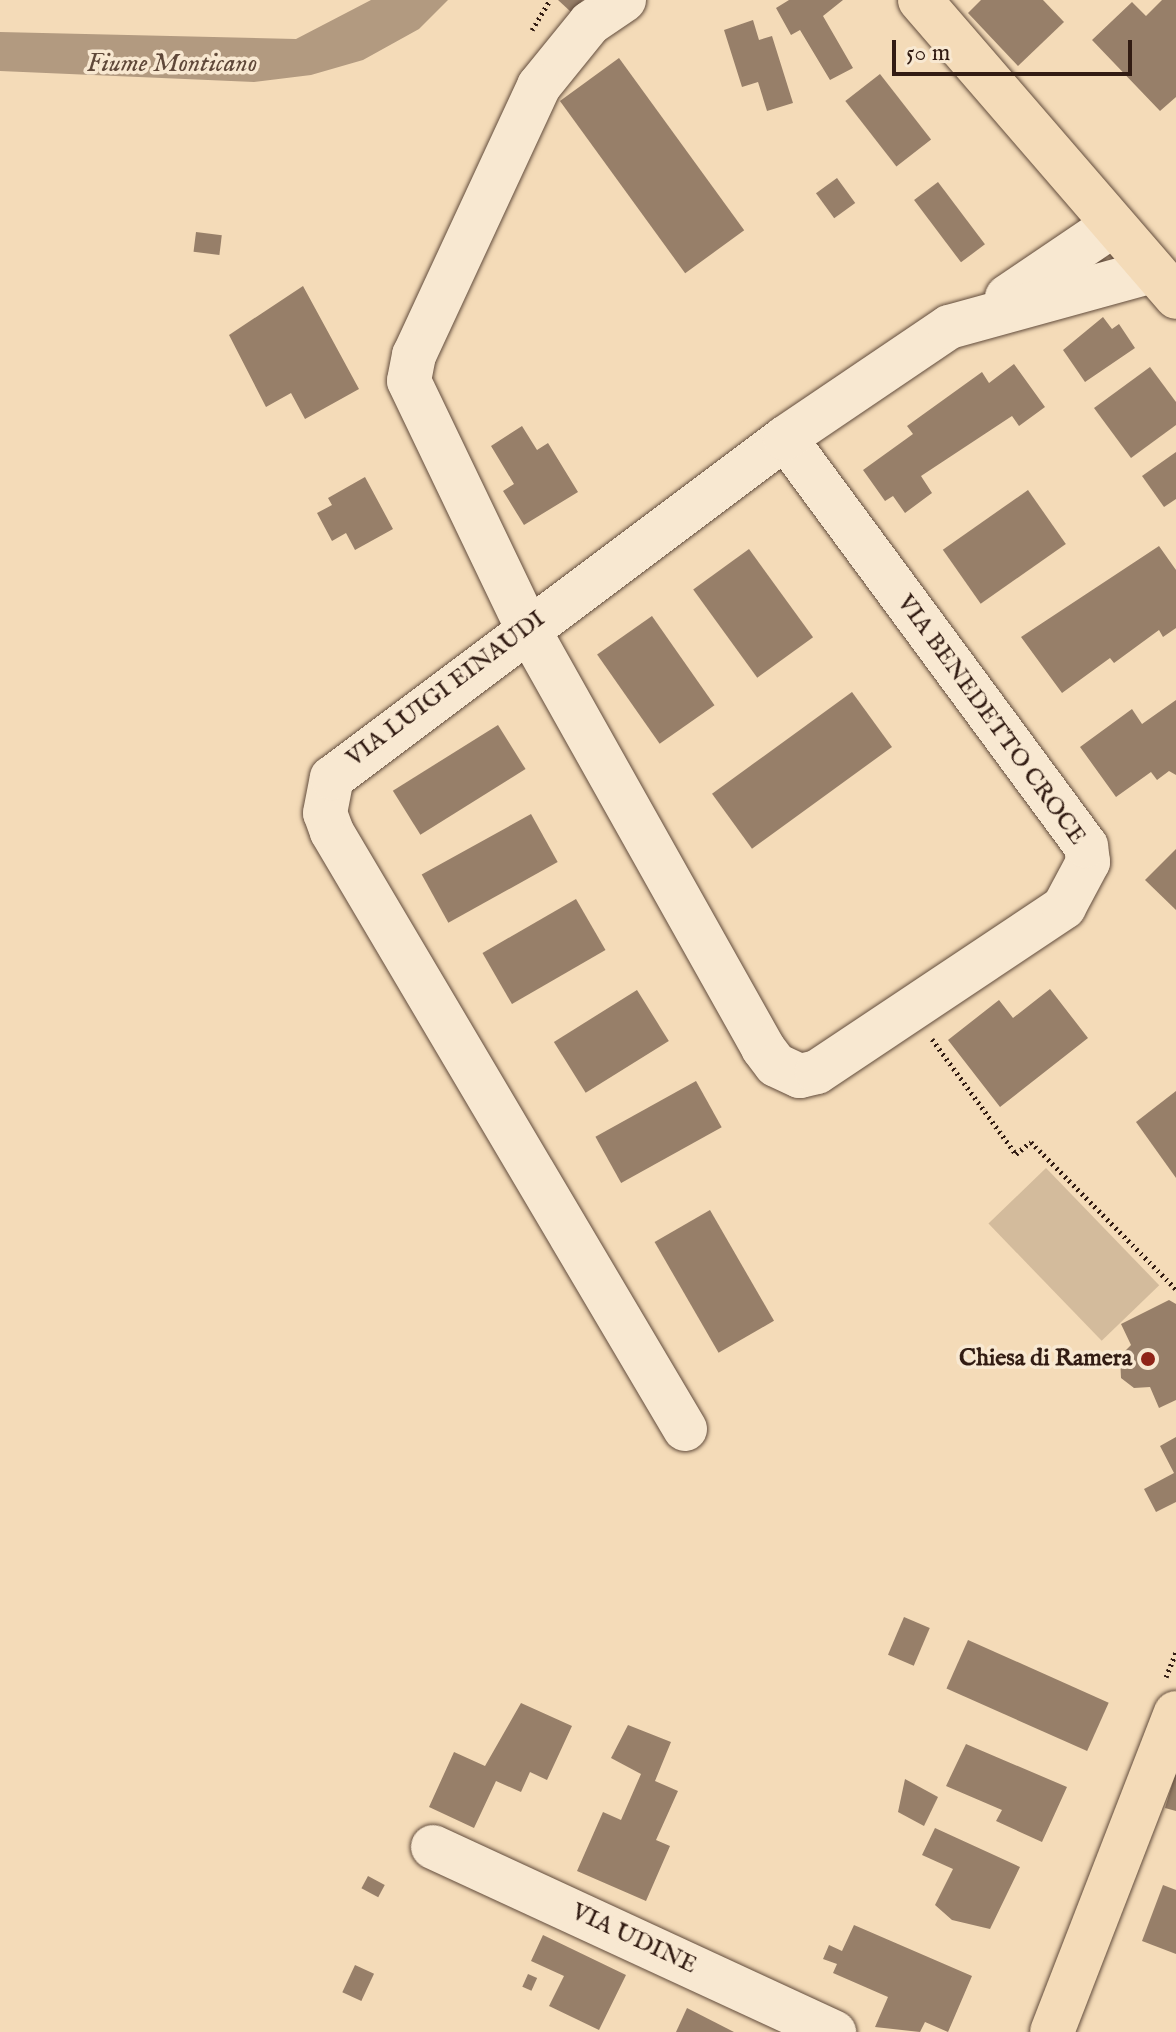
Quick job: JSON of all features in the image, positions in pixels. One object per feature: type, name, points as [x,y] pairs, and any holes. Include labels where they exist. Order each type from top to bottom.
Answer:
[{"type":"main road","points":[[920,0],[1164,284]]},
{"type":"main road","points":[[1052,2032],[1176,1713]]},
{"type":"street","name":"VIA BENEDETTO CROCE","points":[[624,0],[590,23],[539,86],[414,355],[409,381],[527,627],[776,1065],[800,1076],[817,1072],[1064,907],[1085,878],[1086,846],[785,438]]},
{"type":"street","name":"VIA LUIGI EINAUDI","points":[[982,314],[1112,226]]},
{"type":"street","name":"VIA LUIGI EINAUDI","points":[[685,1429],[325,813],[332,778],[351,757],[785,438],[949,327],[982,314],[1164,284]]},
{"type":"street","name":"VIA UDINE","points":[[433,1847],[834,2032]]},
{"type":"path","points":[[910,1010],[1016,1154],[1031,1142],[1176,1289]]},
{"type":"shaded area","points":[[1046,1168],[1159,1285],[1102,1341],[988,1224]]},
{"type":"water","name":"Fiume Monticano","points":[[371,0],[448,0],[419,29],[363,60],[311,75],[254,82],[0,71],[0,32],[296,39]]},
{"type":"building","points":[[558,0],[583,0],[571,12]]},
{"type":"building","points":[[789,0],[843,0],[823,16],[853,68],[830,80],[800,30],[791,35],[776,8]]},
{"type":"building","points":[[981,0],[1043,0],[1064,22],[1018,66],[968,13]]},
{"type":"building","points":[[1162,0],[1176,0],[1176,97],[1160,111],[1092,40],[1132,2],[1146,16]]},
{"type":"building","points":[[753,20],[759,40],[772,36],[793,103],[767,111],[758,82],[742,87],[724,30]]},
{"type":"building","points":[[619,58],[744,230],[685,273],[560,101]]},
{"type":"building","points":[[880,74],[931,139],[896,166],[845,101]]},
{"type":"building","points":[[837,178],[855,203],[834,218],[816,193]]},
{"type":"building","points":[[938,182],[985,244],[961,262],[914,200]]},
{"type":"building","points":[[196,232],[222,235],[219,255],[194,252]]},
{"type":"building","points":[[303,286],[359,389],[305,419],[291,393],[266,407],[229,335]]},
{"type":"building","points":[[1103,317],[1112,329],[1119,324],[1135,348],[1085,382],[1063,350]]},
{"type":"building","points":[[1014,364],[1045,407],[1019,426],[1012,416],[921,476],[932,493],[905,513],[893,496],[885,501],[863,470],[913,434],[907,426],[982,372],[989,383]]},
{"type":"building","points":[[1150,367],[1176,402],[1176,425],[1131,458],[1094,408]]},
{"type":"building","points":[[522,426],[537,450],[548,443],[578,492],[524,525],[503,491],[514,484],[491,446]]},
{"type":"building","points":[[1176,452],[1176,499],[1164,507],[1142,476]]},
{"type":"building","points":[[365,477],[393,529],[355,550],[346,533],[332,541],[317,513],[332,505],[328,498]]},
{"type":"building","points":[[1028,490],[1066,544],[981,604],[943,550]]},
{"type":"building","points":[[1159,546],[1176,570],[1176,628],[1163,637],[1159,630],[1114,663],[1110,658],[1062,693],[1021,637]]},
{"type":"building","points":[[749,549],[813,637],[757,678],[693,590]]},
{"type":"building","points":[[652,616],[715,705],[660,744],[597,654]]},
{"type":"building","points":[[852,692],[892,747],[752,849],[712,794]]},
{"type":"building","points":[[1176,700],[1176,775],[1169,771],[1157,780],[1151,772],[1116,797],[1080,747],[1132,709],[1142,724]]},
{"type":"building","points":[[498,725],[526,769],[420,835],[393,791]]},
{"type":"building","points":[[531,814],[558,862],[448,923],[422,875]]},
{"type":"building","points":[[1176,849],[1176,910],[1145,880]]},
{"type":"building","points":[[576,899],[606,950],[512,1004],[482,953]]},
{"type":"building","points":[[1050,989],[1088,1038],[1000,1107],[948,1040],[999,1000],[1013,1018]]},
{"type":"building","points":[[637,990],[669,1041],[586,1093],[554,1042]]},
{"type":"building","points":[[696,1081],[722,1127],[621,1183],[595,1137]]},
{"type":"building","points":[[1176,1091],[1176,1178],[1136,1122]]},
{"type":"building","points":[[710,1210],[774,1321],[719,1353],[655,1242]]},
{"type":"building","points":[[1169,1300],[1176,1304],[1176,1400],[1159,1408],[1150,1387],[1134,1388],[1121,1378],[1120,1356],[1131,1345],[1121,1324]]},
{"type":"building","points":[[1176,1437],[1176,1502],[1156,1512],[1144,1489],[1174,1473],[1160,1446]]},
{"type":"building","points":[[904,1617],[930,1628],[914,1666],[888,1655]]},
{"type":"building","points":[[968,1640],[1109,1703],[1087,1751],[946,1688]]},
{"type":"building","points":[[521,1703],[572,1726],[547,1780],[530,1772],[521,1792],[496,1781],[474,1828],[429,1807],[454,1752],[485,1766]]},
{"type":"building","points":[[628,1725],[671,1742],[655,1781],[678,1791],[656,1840],[670,1846],[646,1901],[577,1871],[603,1812],[621,1820],[641,1774],[611,1758]]},
{"type":"building","points":[[966,1744],[1067,1787],[1042,1842],[996,1821],[1002,1810],[946,1786]]},
{"type":"building","points":[[1176,1775],[1176,1811],[1165,1808]]},
{"type":"building","points":[[905,1779],[938,1797],[924,1826],[898,1812]]},
{"type":"building","points":[[935,1828],[1020,1867],[990,1929],[952,1920],[935,1905],[953,1869],[922,1855]]},
{"type":"building","points":[[368,1876],[385,1885],[378,1897],[361,1888]]},
{"type":"building","points":[[1163,1885],[1176,1890],[1176,1954],[1142,1941]]},
{"type":"building","points":[[854,1925],[972,1976],[948,2032],[925,2022],[920,2032],[875,2027],[888,1997],[833,1973],[837,1964],[823,1959],[829,1945],[842,1951]]},
{"type":"building","points":[[543,1935],[626,1975],[599,2030],[549,2006],[564,1976],[531,1961]]},
{"type":"building","points":[[355,1965],[374,1974],[361,2001],[342,1992]]},
{"type":"building","points":[[528,1974],[537,1978],[531,1991],[522,1987]]},
{"type":"building","points":[[687,2008],[734,2032],[676,2032]]},
{"type":"place","name":"Chiesa di Ramera","points":[[1148,1359]]}]
